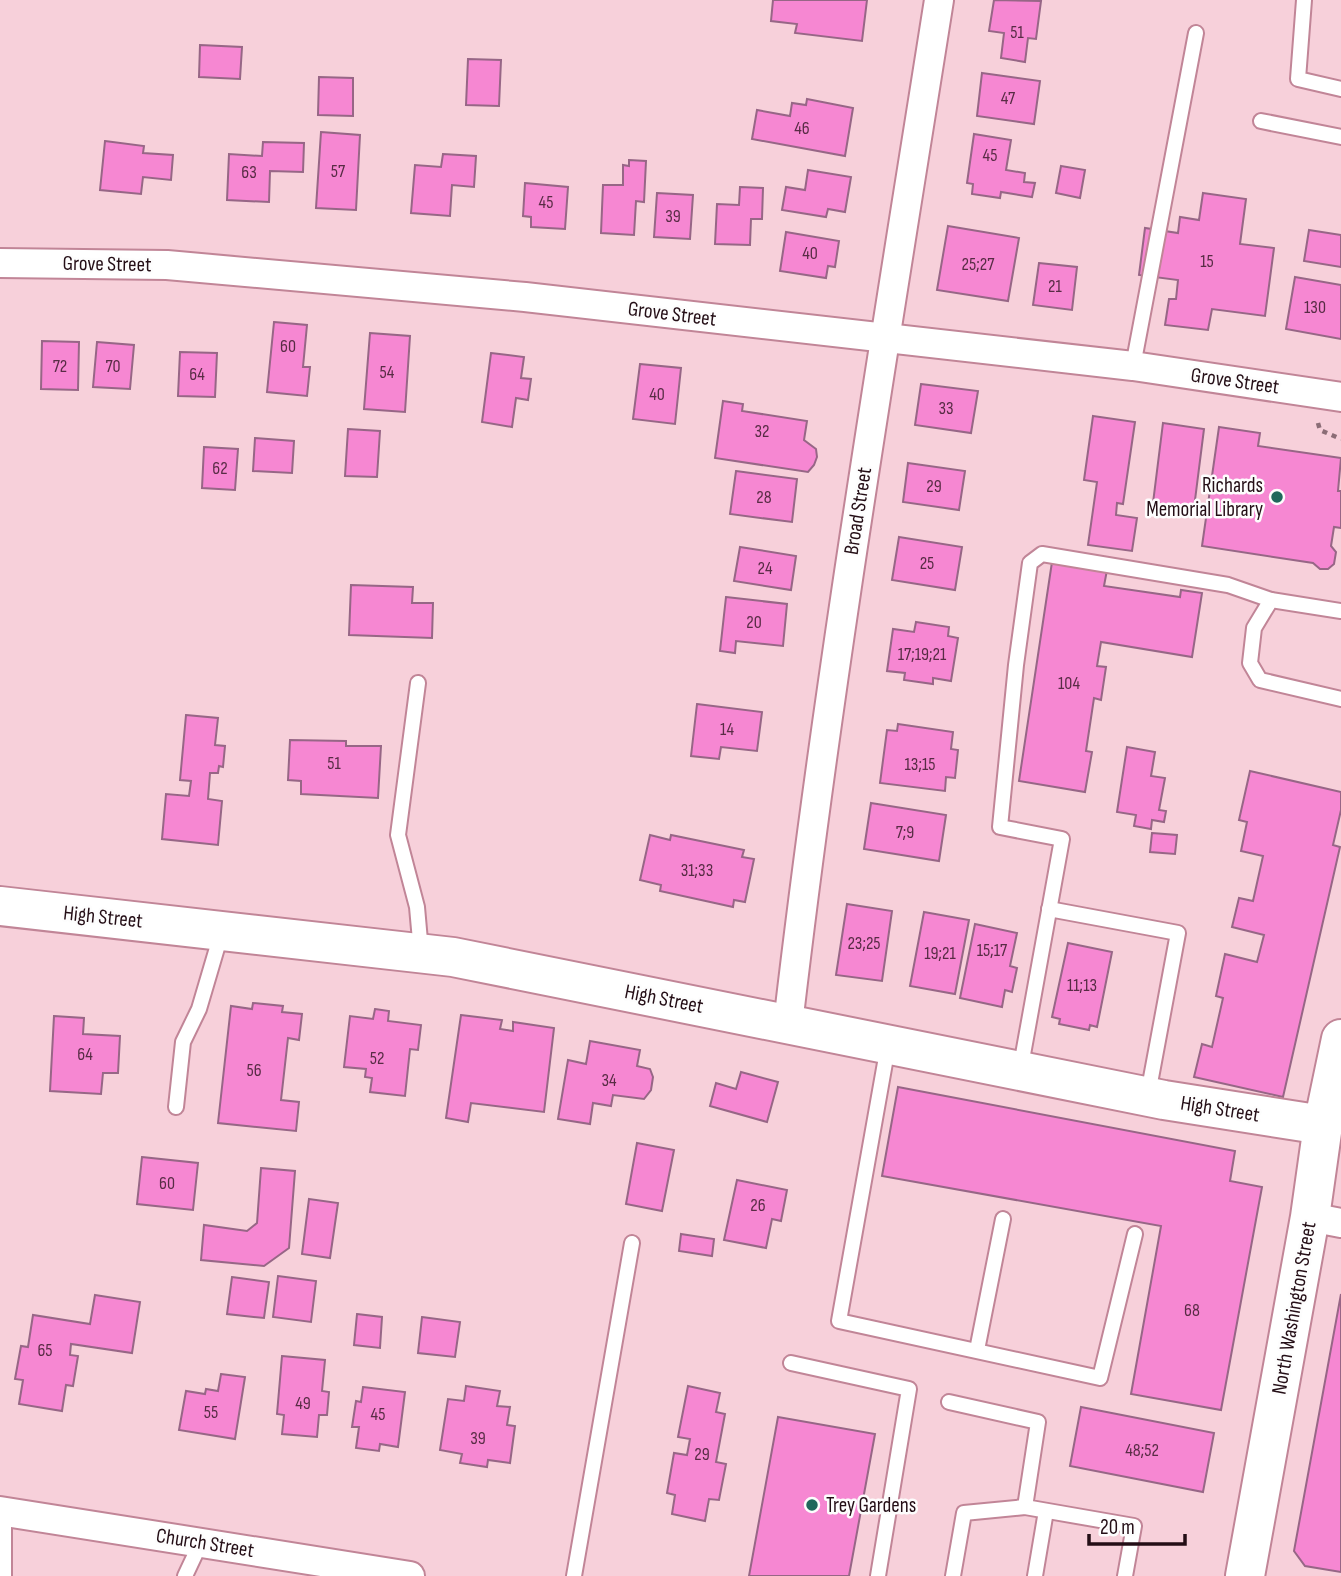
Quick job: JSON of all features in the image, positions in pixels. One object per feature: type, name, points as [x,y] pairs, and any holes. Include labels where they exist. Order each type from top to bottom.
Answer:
[{"type":"street","name":"Broad Street","points":[[788,1024],[807,858],[834,665],[939,0]]},
{"type":"street","name":"Grove Street","points":[[0,263],[167,265],[526,297],[1133,366],[1341,397]]},
{"type":"street","name":"High Street","points":[[0,906],[467,960],[1147,1097],[1323,1125]]},
{"type":"street","name":"North Washington Street","points":[[1245,1576],[1326,1220],[1323,1125],[1339,1058]]},
{"type":"street","name":"Church Street","points":[[2,1511],[410,1576]]},
{"type":"lane","points":[[1304,0],[1298,79],[1341,89]]},
{"type":"lane","points":[[1133,366],[1196,33]]},
{"type":"lane","points":[[1261,121],[1341,136]]},
{"type":"lane","points":[[1020,1071],[1062,839],[1000,827],[1016,665],[1030,563],[1042,554],[1228,585],[1271,600],[1341,611]]},
{"type":"lane","points":[[1271,600],[1254,628],[1250,663],[1260,680],[1341,699]]},
{"type":"lane","points":[[418,683],[398,835],[418,907],[421,953]]},
{"type":"lane","points":[[1049,909],[1178,933],[1147,1097]]},
{"type":"lane","points":[[176,1107],[183,1042],[199,1009],[222,930]]},
{"type":"lane","points":[[888,1045],[839,1321],[1100,1378],[1135,1234]]},
{"type":"lane","points":[[977,1350],[1003,1219]]},
{"type":"lane","points":[[574,1576],[632,1243]]},
{"type":"lane","points":[[791,1363],[909,1389],[878,1576]]},
{"type":"lane","points":[[950,1402],[1038,1422],[1025,1507]]},
{"type":"lane","points":[[953,1576],[964,1513],[1025,1507],[1134,1527],[1125,1576]]},
{"type":"lane","points":[[2,1511],[4,1576]]},
{"type":"lane","points":[[1035,1576],[1046,1511]]},
{"type":"lane","points":[[185,1576],[201,1542]]},
{"type":"path","points":[[1320,415],[1320,430],[1341,439]]},
{"type":"building","points":[[773,0],[867,0],[862,41],[795,33],[797,24],[771,21]]},
{"type":"building","points":[[994,0],[1041,1],[1036,39],[1028,38],[1025,62],[1001,58],[1004,33],[989,31]]},
{"type":"building","points":[[200,45],[242,47],[240,79],[199,77]]},
{"type":"building","points":[[468,59],[501,60],[499,106],[466,105]]},
{"type":"building","points":[[982,73],[1040,81],[1034,124],[977,116]]},
{"type":"building","points":[[319,77],[353,78],[353,116],[318,115]]},
{"type":"building","points":[[807,99],[853,108],[845,156],[752,139],[757,110],[790,116],[792,103],[806,105]]},
{"type":"building","points":[[321,132],[360,135],[356,210],[316,208]]},
{"type":"building","points":[[974,134],[1011,140],[1006,170],[1025,173],[1024,182],[1035,183],[1032,197],[1001,192],[1000,198],[972,194],[973,184],[967,183]]},
{"type":"building","points":[[105,141],[144,146],[143,153],[173,155],[171,180],[143,177],[141,194],[100,190]]},
{"type":"building","points":[[263,142],[304,143],[303,172],[270,171],[269,202],[227,200],[229,154],[262,156]]},
{"type":"building","points":[[443,154],[476,156],[474,187],[452,185],[450,216],[411,213],[415,165],[441,167]]},
{"type":"building","points":[[629,160],[646,161],[644,202],[636,201],[634,235],[601,233],[603,185],[623,185],[623,165],[629,166]]},
{"type":"building","points":[[1061,166],[1085,170],[1080,198],[1056,193]]},
{"type":"building","points":[[808,170],[851,177],[845,212],[828,209],[826,217],[782,210],[786,187],[805,190]]},
{"type":"building","points":[[525,183],[568,187],[565,229],[531,227],[531,217],[523,216]]},
{"type":"building","points":[[740,187],[763,188],[762,219],[751,219],[750,245],[715,244],[717,204],[739,205]]},
{"type":"building","points":[[657,193],[693,195],[690,239],[654,237]]},
{"type":"building","points":[[1203,193],[1246,199],[1240,244],[1274,248],[1265,316],[1212,309],[1208,330],[1165,325],[1169,299],[1176,299],[1178,280],[1139,275],[1145,228],[1178,233],[1180,217],[1199,220]]},
{"type":"building","points":[[948,226],[1019,238],[1008,301],[937,290]]},
{"type":"building","points":[[1309,230],[1341,235],[1341,267],[1304,261]]},
{"type":"building","points":[[786,232],[839,241],[835,267],[828,266],[826,278],[780,271]]},
{"type":"building","points":[[1039,263],[1077,267],[1072,310],[1033,305]]},
{"type":"building","points":[[1295,277],[1341,285],[1341,339],[1286,329]]},
{"type":"building","points":[[274,322],[307,325],[303,367],[310,367],[307,396],[267,392]]},
{"type":"building","points":[[370,333],[410,336],[405,412],[364,409]]},
{"type":"building","points":[[42,341],[79,342],[78,390],[41,389]]},
{"type":"building","points":[[97,342],[134,345],[130,389],[93,387]]},
{"type":"building","points":[[180,352],[217,353],[215,397],[178,396]]},
{"type":"building","points":[[491,353],[524,357],[521,378],[531,379],[528,400],[516,398],[512,427],[482,422]]},
{"type":"building","points":[[640,364],[681,368],[675,424],[633,419]]},
{"type":"building","points":[[921,384],[978,391],[971,433],[915,425]]},
{"type":"building","points":[[723,401],[743,404],[742,411],[807,421],[804,440],[816,449],[814,465],[808,472],[715,458]]},
{"type":"building","points":[[1093,416],[1135,422],[1123,504],[1117,503],[1116,515],[1137,518],[1132,551],[1088,545],[1097,482],[1084,480]]},
{"type":"building","points":[[1163,423],[1204,429],[1194,508],[1153,503]]},
{"type":"building","points":[[1219,427],[1260,433],[1258,446],[1341,458],[1338,491],[1341,491],[1341,528],[1334,527],[1331,546],[1336,552],[1334,564],[1328,569],[1320,569],[1313,563],[1202,546]]},
{"type":"building","points":[[348,429],[380,431],[377,477],[345,476]]},
{"type":"building","points":[[255,438],[294,441],[292,473],[253,471]]},
{"type":"building","points":[[204,447],[238,449],[235,490],[202,488]]},
{"type":"building","points":[[908,463],[965,471],[959,510],[903,502]]},
{"type":"building","points":[[736,471],[797,479],[792,522],[730,514]]},
{"type":"building","points":[[899,537],[962,547],[955,590],[892,580]]},
{"type":"building","points":[[740,547],[796,556],[791,590],[734,581]]},
{"type":"building","points":[[1052,562],[1107,570],[1104,586],[1180,597],[1181,590],[1202,593],[1192,657],[1101,642],[1097,666],[1106,667],[1101,700],[1094,698],[1086,751],[1092,752],[1085,792],[1019,781]]},
{"type":"building","points":[[351,585],[413,587],[412,603],[433,603],[432,638],[349,635]]},
{"type":"building","points":[[726,597],[787,604],[783,646],[736,641],[735,653],[720,651]]},
{"type":"building","points":[[916,622],[949,627],[948,636],[958,638],[951,681],[933,678],[933,684],[904,680],[905,673],[887,671],[893,629],[914,632]]},
{"type":"building","points":[[697,704],[762,712],[757,751],[721,747],[719,759],[691,756]]},
{"type":"building","points":[[186,715],[218,718],[215,745],[225,746],[223,767],[219,766],[218,773],[210,773],[208,799],[222,801],[218,845],[162,839],[166,794],[189,796],[191,781],[180,780]]},
{"type":"building","points":[[898,724],[953,732],[951,749],[958,750],[955,778],[946,777],[945,791],[880,783],[887,730],[897,731]]},
{"type":"building","points":[[290,740],[346,741],[346,746],[381,746],[378,798],[301,794],[301,781],[288,780]]},
{"type":"building","points":[[1127,747],[1155,752],[1151,776],[1165,778],[1159,810],[1166,811],[1164,822],[1152,820],[1151,829],[1134,826],[1136,815],[1117,812]]},
{"type":"building","points":[[1250,771],[1341,792],[1341,810],[1333,845],[1340,847],[1283,1097],[1194,1077],[1202,1044],[1212,1047],[1223,998],[1216,996],[1225,954],[1257,962],[1264,935],[1232,927],[1239,898],[1253,901],[1263,856],[1241,851],[1247,822],[1239,820]]},
{"type":"building","points":[[871,803],[946,815],[939,861],[864,849]]},
{"type":"building","points":[[1152,833],[1177,835],[1175,854],[1150,852]]},
{"type":"building","points":[[650,835],[670,840],[671,835],[744,850],[742,857],[754,859],[745,902],[734,900],[733,907],[660,891],[661,885],[640,880]]},
{"type":"building","points":[[847,904],[892,911],[882,981],[836,975]]},
{"type":"building","points":[[924,912],[969,920],[955,994],[910,986]]},
{"type":"building","points":[[975,924],[1017,933],[1010,966],[1017,968],[1012,992],[1005,990],[1002,1007],[960,998]]},
{"type":"building","points":[[1068,943],[1112,952],[1097,1027],[1090,1025],[1089,1030],[1059,1024],[1060,1019],[1052,1017]]},
{"type":"building","points":[[253,1003],[283,1006],[282,1012],[302,1014],[299,1040],[288,1038],[281,1100],[299,1102],[296,1131],[218,1123],[231,1006],[252,1009]]},
{"type":"building","points":[[375,1009],[389,1011],[388,1021],[421,1025],[418,1050],[410,1049],[405,1096],[370,1092],[372,1078],[365,1077],[366,1069],[344,1067],[350,1016],[373,1019]]},
{"type":"building","points":[[461,1015],[502,1020],[500,1029],[513,1031],[513,1022],[554,1028],[544,1112],[471,1103],[468,1122],[446,1118]]},
{"type":"building","points":[[54,1016],[84,1018],[83,1034],[120,1036],[118,1073],[103,1073],[101,1094],[50,1091]]},
{"type":"building","points":[[590,1041],[640,1050],[637,1066],[650,1069],[653,1077],[651,1090],[644,1099],[613,1095],[611,1106],[593,1103],[590,1124],[558,1119],[568,1060],[586,1064]]},
{"type":"building","points":[[741,1072],[778,1082],[767,1122],[710,1106],[716,1083],[736,1089]]},
{"type":"building","points":[[898,1087],[1235,1151],[1230,1181],[1262,1187],[1221,1410],[1131,1394],[1161,1226],[882,1176]]},
{"type":"building","points":[[637,1143],[674,1150],[662,1211],[626,1204]]},
{"type":"building","points":[[142,1157],[198,1163],[193,1210],[137,1204]]},
{"type":"building","points":[[261,1168],[295,1171],[289,1248],[264,1266],[201,1260],[204,1225],[247,1231],[257,1223]]},
{"type":"building","points":[[737,1180],[787,1190],[781,1221],[772,1219],[766,1248],[724,1240]]},
{"type":"building","points":[[309,1199],[338,1203],[330,1258],[302,1254]]},
{"type":"building","points":[[681,1234],[714,1239],[712,1256],[679,1251]]},
{"type":"building","points":[[278,1276],[316,1281],[311,1322],[273,1317]]},
{"type":"building","points":[[232,1277],[269,1282],[264,1318],[227,1314]]},
{"type":"building","points":[[1341,1294],[1341,1572],[1305,1566],[1294,1551]]},
{"type":"building","points":[[95,1295],[140,1302],[132,1353],[71,1344],[70,1355],[78,1356],[73,1386],[66,1385],[62,1411],[19,1404],[23,1380],[15,1379],[21,1346],[28,1347],[33,1315],[90,1324]]},
{"type":"building","points":[[357,1314],[382,1317],[380,1348],[354,1345]]},
{"type":"building","points":[[422,1317],[460,1322],[455,1357],[418,1353]]},
{"type":"building","points":[[282,1356],[325,1360],[322,1391],[329,1392],[327,1415],[319,1415],[317,1437],[282,1434],[284,1415],[277,1414]]},
{"type":"building","points":[[221,1374],[245,1377],[235,1439],[179,1430],[186,1391],[205,1394],[206,1389],[218,1391]]},
{"type":"building","points":[[466,1386],[500,1391],[497,1406],[510,1407],[507,1425],[515,1426],[510,1463],[488,1460],[487,1467],[460,1463],[462,1454],[440,1450],[448,1399],[464,1401]]},
{"type":"building","points":[[688,1386],[720,1393],[716,1412],[725,1414],[716,1462],[726,1464],[719,1500],[709,1499],[705,1521],[672,1514],[675,1495],[667,1493],[674,1453],[687,1455],[690,1439],[678,1437]]},
{"type":"building","points":[[363,1387],[405,1392],[398,1447],[380,1444],[379,1451],[356,1448],[359,1427],[352,1427],[356,1401],[361,1402]]},
{"type":"building","points":[[1081,1407],[1214,1433],[1203,1492],[1070,1466]]},
{"type":"building","name":"Trey Gardens","points":[[778,1417],[875,1434],[849,1576],[749,1576]]},
{"type":"place","name":"Richards Memorial Library","points":[[1277,497]]},
{"type":"place","name":"Trey Gardens","points":[[812,1505]]}]
